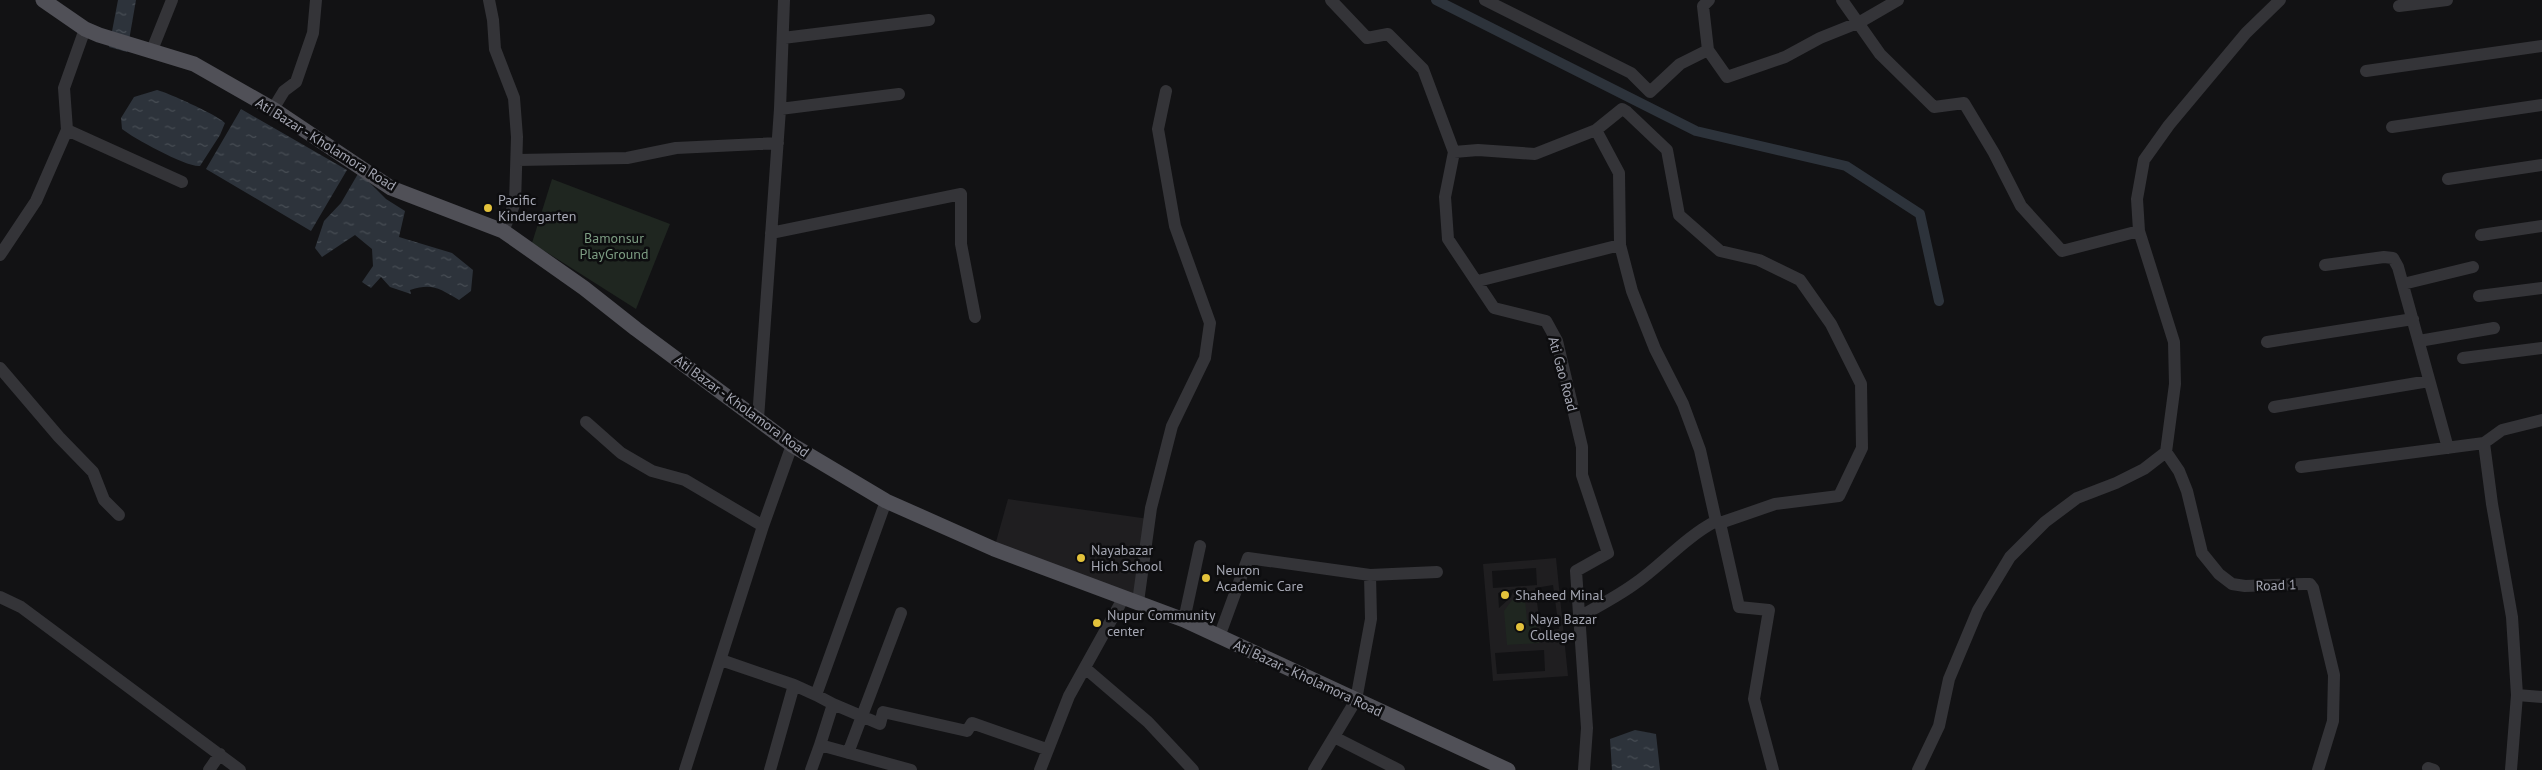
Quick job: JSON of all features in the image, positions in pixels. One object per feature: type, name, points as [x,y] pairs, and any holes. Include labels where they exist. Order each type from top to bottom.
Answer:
[{"type":"main road","points":[[43,0],[92,32]]},
{"type":"main road","name":"Ati Bazar - Kholamora Road","points":[[92,32],[194,64],[273,109],[391,188],[502,231],[584,288],[792,445],[886,501],[994,549],[1184,620],[1508,770]]},
{"type":"street","points":[[149,49],[172,0]]},
{"type":"street","points":[[273,109],[284,90],[296,82],[313,33],[316,0]]},
{"type":"street","points":[[489,0],[493,20],[495,49],[514,98],[518,160],[516,203],[502,231]]},
{"type":"street","points":[[758,419],[778,144],[784,0]]},
{"type":"street","points":[[1331,0],[1367,38],[1388,34],[1423,69],[1454,152],[1478,150],[1535,154],[1596,130],[1622,109],[1667,150],[1680,215],[1720,250],[1758,260],[1800,280],[1831,324],[1861,384],[1862,448],[1839,496],[1775,504],[1718,522],[1700,530],[1672,551],[1632,586],[1579,617],[1586,728],[1584,770]]},
{"type":"street","points":[[1485,0],[1631,73],[1650,92],[1680,64],[1708,50]]},
{"type":"street","points":[[1709,0],[1703,6],[1708,50],[1727,77],[1785,57],[1820,38],[1860,22],[1898,0]]},
{"type":"street","points":[[1842,0],[1860,22],[1880,54],[1934,107],[1964,103],[2021,206],[2062,251],[2139,231]]},
{"type":"street","points":[[1918,770],[1939,726],[1949,679],[1978,610],[2010,558],[2045,522],[2076,498],[2116,483],[2144,469],[2166,452],[2175,384],[2174,342],[2139,231],[2137,199],[2144,160],[2169,125],[2246,33],[2280,0]]},
{"type":"street","points":[[2399,6],[2447,0]]},
{"type":"street","points":[[783,38],[928,20]]},
{"type":"street","points":[[0,255],[36,201],[67,130],[64,88],[92,32]]},
{"type":"street","points":[[2366,70],[2542,46]]},
{"type":"street","points":[[1040,770],[1046,749],[1069,696],[1085,668],[1131,600],[1150,508],[1172,426],[1205,358],[1210,323],[1174,226],[1158,130],[1166,91]]},
{"type":"street","points":[[780,109],[899,94]]},
{"type":"street","points":[[2392,127],[2542,105]]},
{"type":"street","points":[[67,130],[182,182]]},
{"type":"street","points":[[1596,130],[1619,173],[1620,245],[1632,291],[1655,349],[1683,404],[1700,450],[1739,607],[1769,610],[1754,699],[1772,770]]},
{"type":"street","points":[[518,160],[627,158],[676,148],[778,144]]},
{"type":"street","name":"Ati Gao Road","points":[[1454,152],[1445,197],[1448,239],[1478,281],[1494,308],[1546,321],[1557,341],[1582,447],[1582,475],[1608,554],[1576,571],[1579,617]]},
{"type":"street","points":[[2448,179],[2542,164]]},
{"type":"street","points":[[771,233],[961,194],[961,244],[975,317]]},
{"type":"street","points":[[2480,235],[2542,226]]},
{"type":"street","points":[[1478,281],[1620,245]]},
{"type":"street","points":[[2325,265],[2384,257],[2393,258],[2403,284],[2448,448]]},
{"type":"street","points":[[2403,284],[2473,268]]},
{"type":"street","points":[[2479,296],[2542,288]]},
{"type":"street","points":[[2267,342],[2413,319]]},
{"type":"street","points":[[2418,341],[2494,328]]},
{"type":"street","points":[[2463,358],[2542,348]]},
{"type":"street","points":[[0,368],[59,437],[94,472],[104,500],[119,515]]},
{"type":"street","points":[[2274,407],[2429,381]]},
{"type":"street","points":[[2301,467],[2484,444],[2502,430],[2542,420]]},
{"type":"street","points":[[586,422],[621,453],[652,470],[684,480],[763,526]]},
{"type":"street","points":[[2484,444],[2492,504],[2512,617],[2517,695],[2511,770]]},
{"type":"street","points":[[685,770],[763,526],[792,445]]},
{"type":"street","name":"Road 1","points":[[2166,452],[2179,471],[2188,491],[2202,553],[2219,574],[2232,584],[2246,586],[2310,584],[2314,588],[2334,674],[2333,721],[2318,770]]},
{"type":"street","points":[[816,695],[886,501]]},
{"type":"street","points":[[1184,620],[1200,546]]},
{"type":"street","points":[[1219,637],[1248,558],[1370,575],[1437,572]]},
{"type":"street","points":[[1314,770],[1356,700],[1371,619],[1370,575]]},
{"type":"street","points":[[0,597],[21,607],[240,770]]},
{"type":"street","points":[[848,753],[863,718],[901,613]]},
{"type":"street","points":[[721,660],[794,685],[863,718],[880,724],[883,712],[968,732],[972,723],[1046,749]]},
{"type":"street","points":[[1085,668],[1148,722],[1193,770]]},
{"type":"street","points":[[770,770],[794,685]]},
{"type":"street","points":[[2517,695],[2542,696]]},
{"type":"street","points":[[811,770],[833,704]]},
{"type":"street","points":[[1334,737],[1399,770]]},
{"type":"street","points":[[820,745],[911,770]]},
{"type":"street","points":[[209,770],[220,754]]},
{"type":"shaded area","name":"Nayabazar Hich School","points":[[1008,499],[1149,519],[1138,602],[994,549]]},
{"type":"shaded area","points":[[1556,558],[1568,676],[1493,681],[1483,564]],"holes":[[[1536,568],[1537,585],[1493,588],[1492,571]],[[1553,585],[1559,629],[1541,631],[1535,588]],[[1514,589],[1511,597],[1499,608],[1498,593]],[[1544,650],[1545,671],[1497,674],[1495,653]]]},
{"type":"green space","name":"Bamonsur PlayGround","points":[[552,179],[670,224],[636,309],[532,243]]},
{"type":"green space","points":[[1512,600],[1525,600],[1527,620],[1536,621],[1539,643],[1507,645],[1504,611]]},
{"type":"water","points":[[118,0],[136,0],[127,52],[109,47]]},
{"type":"water","points":[[157,90],[193,105],[225,123],[220,135],[200,166],[173,158],[122,129],[121,118],[134,97]]},
{"type":"water","points":[[241,109],[347,170],[311,231],[206,169]]},
{"type":"water","points":[[359,172],[386,199],[405,211],[399,237],[452,253],[473,270],[471,291],[459,300],[441,290],[430,287],[410,290],[411,294],[390,287],[381,277],[371,288],[362,282],[373,266],[372,249],[355,235],[322,257],[315,248],[324,221],[341,203]]},
{"type":"water","points":[[1635,730],[1656,734],[1660,770],[1612,770],[1610,739]]},
{"type":"waterway","points":[[1436,0],[1696,131],[1846,166],[1920,214],[1939,301]]},
{"type":"place","name":"Pacific Kindergarten","points":[[488,208]]},
{"type":"place","name":"Nayabazar Hich School","points":[[1081,558]]},
{"type":"place","name":"Neuron Academic Care","points":[[1206,578]]},
{"type":"place","name":"Shaheed Minal","points":[[1505,595]]},
{"type":"place","name":"Nupur Community center","points":[[1097,623]]},
{"type":"place","name":"Naya Bazar College","points":[[1520,627]]}]
